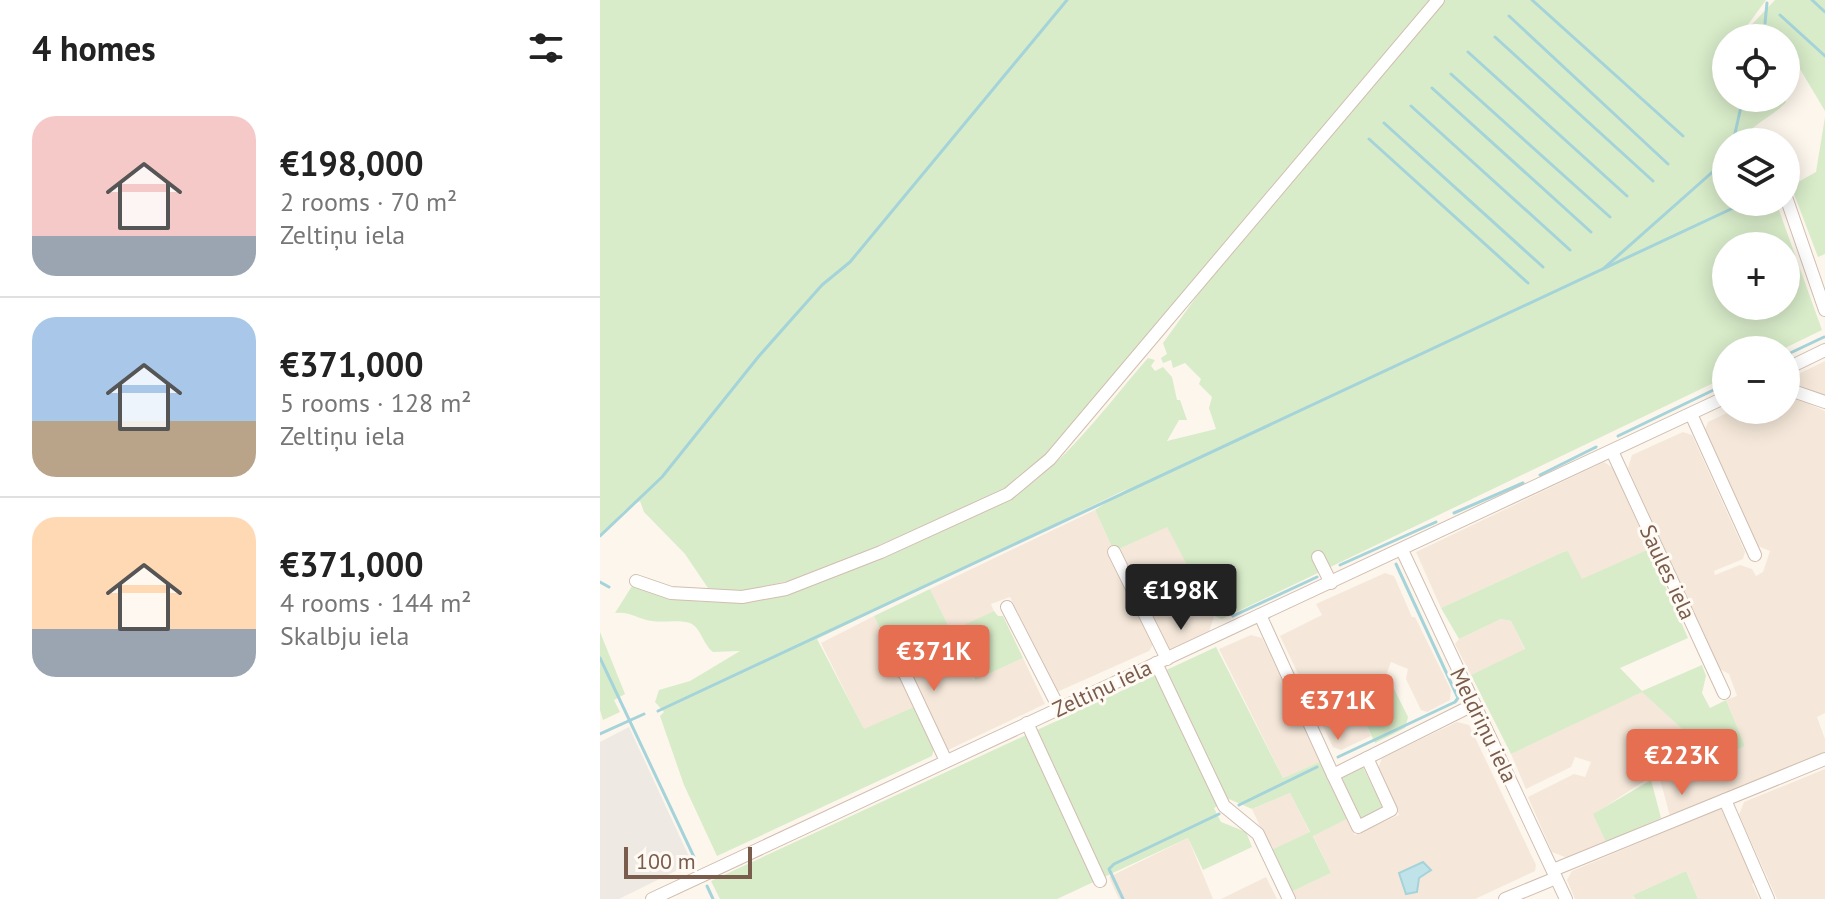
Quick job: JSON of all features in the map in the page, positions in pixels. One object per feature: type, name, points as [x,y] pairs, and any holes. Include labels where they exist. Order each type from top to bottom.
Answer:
[{"type":"street","points":[[636,581],[671,593],[700,595],[742,597],[786,589],[881,552],[1022,485],[1050,459],[1438,0]]},
{"type":"street","points":[[1793,216],[1825,310]]},
{"type":"street","points":[[1800,362],[1825,350]]},
{"type":"street","points":[[1800,393],[1825,402]]},
{"type":"street","name":"Zeltiņu iela","points":[[652,899],[1712,404]]},
{"type":"street","points":[[1691,414],[1755,555]]},
{"type":"street","name":"Saules iela","points":[[1612,451],[1724,693]]},
{"type":"street","name":"Meldriņu iela","points":[[1402,550],[1566,899]]},
{"type":"street","points":[[1114,552],[1224,806],[1258,834],[1289,899]]},
{"type":"street","points":[[1318,557],[1331,583]]},
{"type":"street","points":[[1007,607],[1059,708]]},
{"type":"street","points":[[1260,615],[1358,827],[1391,810],[1367,758]]},
{"type":"street","points":[[887,659],[905,674],[946,761]]},
{"type":"street","points":[[1333,775],[1473,705]]},
{"type":"street","points":[[1027,723],[1100,881]]},
{"type":"street","points":[[1505,899],[1554,874],[1825,759]]},
{"type":"street","points":[[1725,800],[1768,899]]},
{"type":"shaded area","points":[[1825,361],[1825,396],[1800,388],[1800,373]]},
{"type":"shaded area","points":[[1800,399],[1825,411],[1825,713],[1817,717],[1825,739],[1825,754],[1670,816],[1658,772],[1594,814],[1606,842],[1570,859],[1552,852],[1528,797],[1574,774],[1585,777],[1591,762],[1575,757],[1571,767],[1526,789],[1511,754],[1642,691],[1715,759],[1745,746],[1726,700],[1737,696],[1729,674],[1718,668],[1628,468],[1632,455],[1683,432],[1692,435],[1745,552],[1743,559],[1714,571],[1715,575],[1740,565],[1752,569],[1756,576],[1763,572],[1770,551],[1758,546],[1705,430],[1708,422],[1800,424]]},
{"type":"shaded area","points":[[1604,462],[1613,468],[1649,549],[1582,580],[1568,551],[1563,552],[1441,608],[1416,552]]},
{"type":"shaded area","points":[[1095,510],[1112,547],[1107,550],[1154,643],[1149,651],[1057,692],[1010,597],[991,604],[994,611],[952,632],[974,680],[1023,658],[1045,704],[948,750],[906,661],[912,658],[909,651],[951,631],[930,589]]},
{"type":"shaded area","points":[[1167,526],[1214,616],[1209,632],[1168,651],[1119,549]]},
{"type":"shaded area","points":[[1385,573],[1394,576],[1412,617],[1415,617],[1451,690],[1450,700],[1427,712],[1421,710],[1406,679],[1408,669],[1391,662],[1384,681],[1353,696],[1371,736],[1341,750],[1333,747],[1280,636],[1322,615],[1316,604]]},
{"type":"shaded area","points":[[874,616],[891,651],[879,657],[886,670],[894,668],[914,707],[864,730],[821,643]]},
{"type":"shaded area","points":[[1501,619],[1511,621],[1525,650],[1471,675],[1455,644],[1459,639]]},
{"type":"shaded area","points":[[1251,635],[1262,638],[1322,761],[1283,778],[1219,649]]},
{"type":"shaded area","points":[[1457,722],[1469,725],[1536,865],[1535,871],[1475,899],[1294,899],[1291,892],[1331,873],[1313,835],[1347,819],[1355,835],[1399,815],[1378,769],[1382,758]]},
{"type":"shaded area","points":[[629,727],[692,863],[619,899],[600,899],[600,742]]},
{"type":"shaded area","points":[[1825,769],[1825,899],[1777,899],[1739,815],[1744,802]]},
{"type":"shaded area","points":[[1290,793],[1310,833],[1271,850],[1252,809]]},
{"type":"shaded area","points":[[1724,807],[1756,882],[1752,884],[1759,899],[1698,899],[1686,871],[1633,895],[1634,899],[1575,899],[1567,880],[1572,871]]},
{"type":"shaded area","points":[[1188,838],[1213,899],[1119,899],[1109,877]]},
{"type":"shaded area","points":[[1266,877],[1277,899],[1221,899]]},
{"type":"green space","points":[[600,0],[1766,0],[1748,24],[1712,24],[1712,112],[1775,112],[1754,128],[1712,128],[1712,216],[1781,216],[1787,232],[1712,232],[1712,320],[1800,320],[1800,269],[1822,330],[1800,341],[1800,336],[1712,336],[1712,384],[1222,619],[1214,616],[1167,527],[1119,549],[1112,547],[1095,510],[1127,489],[817,639],[864,729],[914,707],[934,749],[932,756],[717,856],[684,785],[660,716],[664,712],[655,702],[659,690],[690,681],[740,651],[713,652],[690,623],[652,621],[615,613],[632,586],[673,598],[711,602],[782,594],[851,569],[968,518],[1024,489],[1052,466],[1148,358],[1155,360],[1151,366],[1155,371],[1163,367],[1172,377],[1177,400],[1180,400],[1187,420],[1179,420],[1167,441],[1216,429],[1209,408],[1212,397],[1199,384],[1201,379],[1185,363],[1173,368],[1171,360],[1163,363],[1161,358],[1167,354],[1163,343],[1241,235],[1232,234],[1048,455],[1006,490],[809,576],[740,592],[710,591],[685,554],[644,512],[640,501],[625,510],[600,536]]},
{"type":"green space","points":[[1775,0],[1825,0],[1825,111],[1800,69],[1800,24],[1752,24]]},
{"type":"green space","points":[[1825,117],[1825,254],[1818,257],[1800,210],[1800,181],[1816,172]]},
{"type":"green space","points":[[1649,549],[1688,638],[1620,668],[1642,691],[1702,665],[1706,676],[1702,693],[1710,708],[1726,700],[1745,746],[1715,759],[1642,692],[1511,754],[1471,675],[1525,649],[1511,621],[1501,619],[1459,639],[1441,608],[1563,552],[1568,551],[1582,579]]},
{"type":"green space","points":[[930,589],[951,631],[994,611],[998,616],[1003,616],[1023,658],[975,680],[951,632],[909,651],[906,644],[891,651],[874,616]]},
{"type":"green space","points":[[600,632],[625,694],[614,700],[620,712],[603,720],[600,710]]},
{"type":"green space","points":[[1216,647],[1283,778],[1322,761],[1347,819],[1313,836],[1331,873],[1291,892],[1271,850],[1310,832],[1290,793],[1252,809],[1229,799],[1214,808],[1221,822],[1246,832],[1252,847],[1203,870],[1188,838],[1057,899],[720,899],[711,881]]},
{"type":"green space","points":[[1384,681],[1391,683],[1408,717],[1405,728],[1375,743],[1352,695]]},
{"type":"green space","points":[[1363,767],[1383,808],[1360,819],[1342,778]]},
{"type":"green space","points":[[1651,780],[1661,818],[1606,842],[1593,814]]},
{"type":"green space","points":[[1686,871],[1698,899],[1635,899],[1633,895]]},
{"type":"water","points":[[1423,862],[1431,870],[1419,878],[1417,892],[1406,894],[1399,873]]},
{"type":"waterway","points":[[600,536],[662,477],[759,356],[822,285],[850,262],[1067,0]]},
{"type":"waterway","points":[[1532,0],[1683,136]]},
{"type":"waterway","points":[[1812,0],[1825,12]]},
{"type":"waterway","points":[[1765,23],[1767,3]]},
{"type":"waterway","points":[[1780,15],[1825,56]]},
{"type":"waterway","points":[[1509,16],[1668,164]]},
{"type":"waterway","points":[[1495,37],[1653,181]]},
{"type":"waterway","points":[[1468,52],[1627,196]]},
{"type":"waterway","points":[[1451,74],[1610,217]]},
{"type":"waterway","points":[[1432,88],[1591,232]]},
{"type":"waterway","points":[[1411,106],[1570,250]]},
{"type":"waterway","points":[[1736,128],[1740,112]]},
{"type":"waterway","points":[[1384,123],[1543,267]]},
{"type":"waterway","points":[[1369,139],[1528,283]]},
{"type":"waterway","points":[[1603,269],[1712,172]]},
{"type":"waterway","points":[[658,711],[1716,216]]},
{"type":"waterway","points":[[1800,348],[1824,337]]},
{"type":"waterway","points":[[1618,436],[1712,391]]},
{"type":"waterway","points":[[1540,475],[1596,447]]},
{"type":"waterway","points":[[1454,513],[1523,483]]},
{"type":"waterway","points":[[1340,565],[1436,522]]},
{"type":"waterway","points":[[1338,757],[1458,698],[1396,564]]},
{"type":"waterway","points":[[1233,616],[1317,577]]},
{"type":"waterway","points":[[600,582],[609,587]]},
{"type":"waterway","points":[[600,658],[694,857]]},
{"type":"waterway","points":[[600,734],[644,714]]},
{"type":"waterway","points":[[1239,805],[1317,767]]},
{"type":"waterway","points":[[1123,899],[1109,869],[1114,864],[1219,814]]},
{"type":"waterway","points":[[707,886],[713,899]]}]
